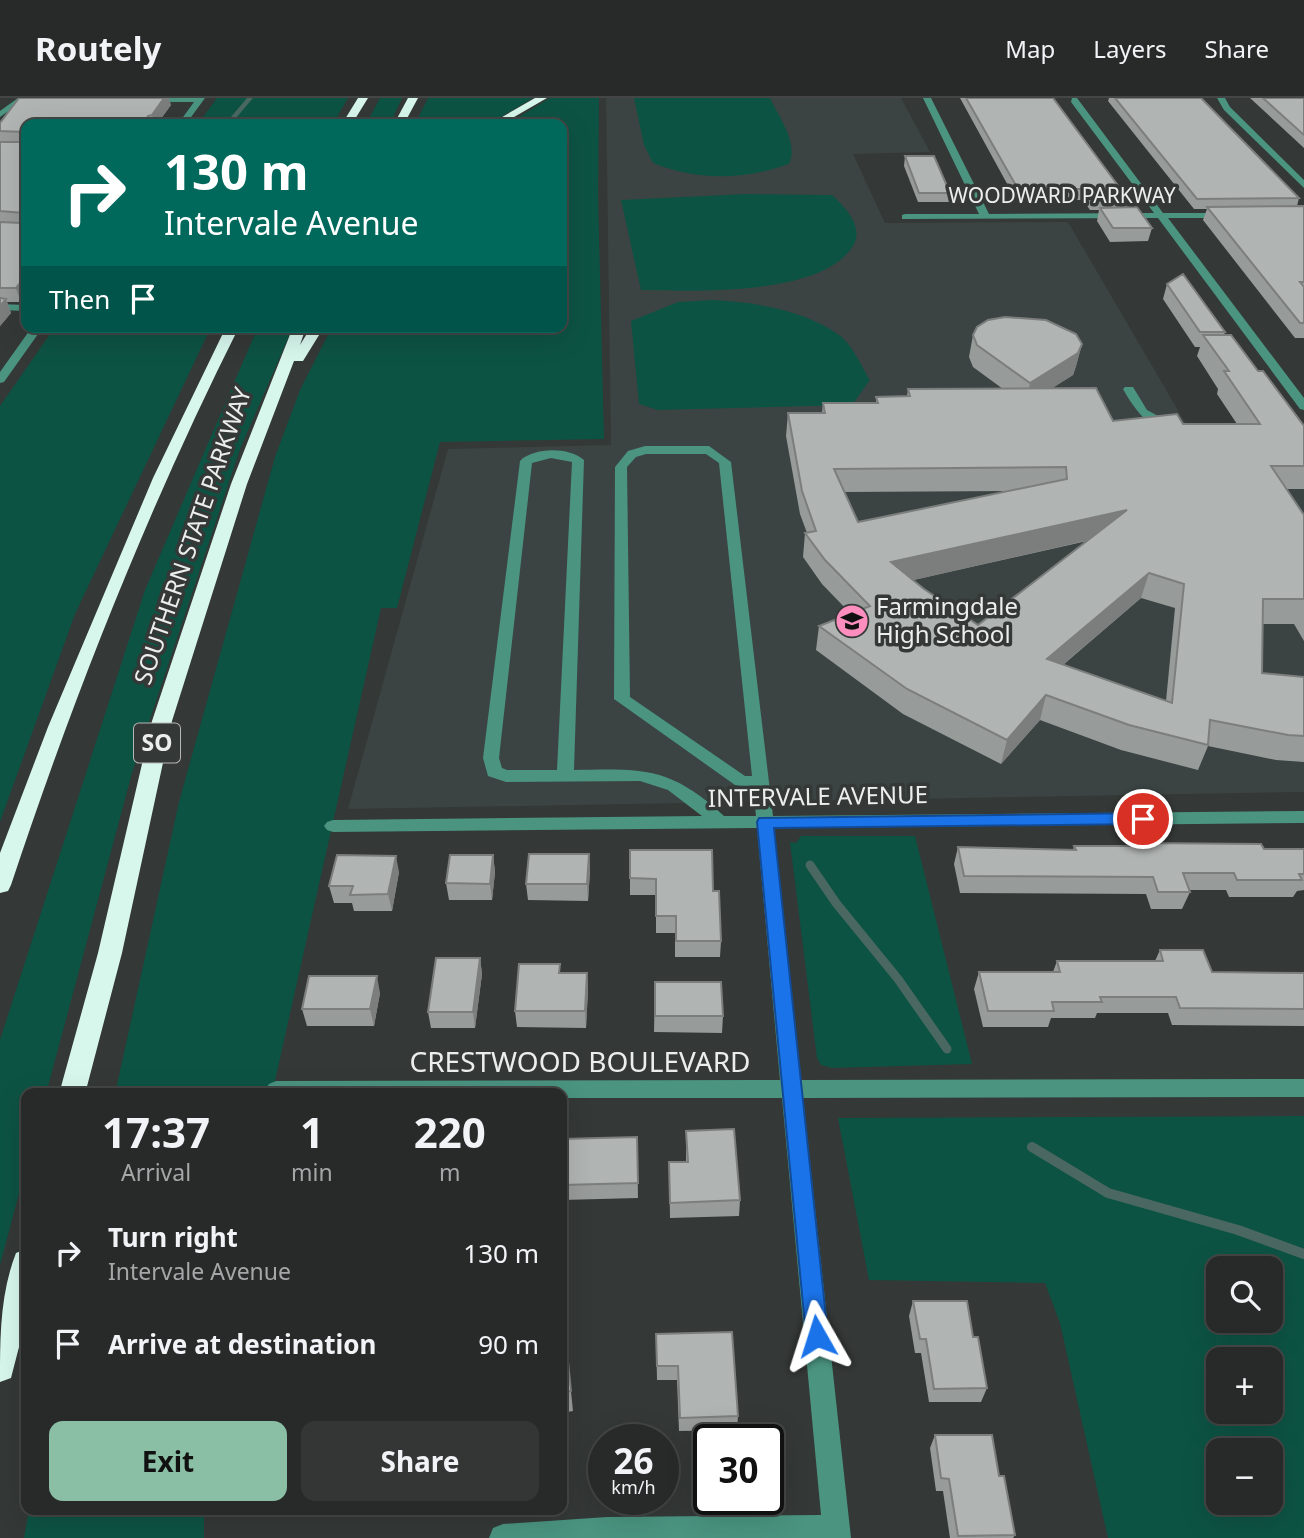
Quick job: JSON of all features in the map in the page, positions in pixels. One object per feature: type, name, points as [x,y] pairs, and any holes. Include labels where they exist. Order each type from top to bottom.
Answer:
[{"type":"highway","points":[[350,119],[363,98]]},
{"type":"highway","points":[[402,119],[413,98]]},
{"type":"highway","points":[[504,119],[542,98]]},
{"type":"highway","name":"SOUTHERN STATE PARKWAY","points":[[0,885],[74,686],[125,560],[209,373],[230,333]]},
{"type":"highway","name":"SOUTHERN STATE PARKWAY","points":[[74,1088],[110,953],[162,722],[204,585],[270,401],[298,333]]},
{"type":"highway","points":[[270,401],[314,333]]},
{"type":"highway","points":[[0,1367],[21,1282]]},
{"type":"street","points":[[927,98],[985,216]]},
{"type":"street","points":[[1221,98],[1227,108],[1304,185]]},
{"type":"street","points":[[0,115],[21,99],[33,101]]},
{"type":"street","points":[[144,100],[200,99]]},
{"type":"street","points":[[186,119],[200,99]]},
{"type":"street","points":[[1074,100],[1304,406]]},
{"type":"street","name":"WOODWARD PARKWAY","points":[[905,217],[1235,215]]},
{"type":"street","points":[[0,307],[21,308]]},
{"type":"street","points":[[0,380],[34,333]]},
{"type":"street","points":[[1129,389],[1142,412],[1177,431]]},
{"type":"street","points":[[503,1538],[607,1531],[836,1533],[761,783],[725,462],[709,450],[646,450],[632,454],[621,467],[622,699],[741,781],[761,783]]},
{"type":"street","points":[[565,775],[578,460],[571,455],[531,456],[526,461],[491,758],[495,772],[506,776],[640,775],[660,778],[689,795],[720,823]]},
{"type":"street","name":"INTERVALE AVENUE","points":[[333,826],[1304,817]]},
{"type":"street","name":"CRESTWOOD BOULEVARD","points":[[567,1090],[1304,1088]]},
{"type":"shaded area","name":"Farmingdale High School","points":[[606,98],[901,98],[930,152],[853,154],[885,223],[1068,222],[1196,441],[1304,445],[1304,792],[348,809],[448,449],[611,445]]},
{"type":"green space","points":[[217,98],[348,98],[336,119],[202,119]]},
{"type":"green space","points":[[380,98],[402,98],[392,119],[369,119]]},
{"type":"green space","points":[[428,98],[533,98],[497,119],[418,119]]},
{"type":"green space","points":[[550,98],[599,98],[598,194],[604,439],[440,442],[397,608],[381,608],[273,1088],[116,1088],[179,802],[275,457],[300,390],[329,333],[567,333],[567,119],[515,119]]},
{"type":"green space","points":[[634,98],[770,98],[790,139],[792,148],[789,164],[755,173],[721,176],[687,173],[653,163],[644,145]]},
{"type":"green space","points":[[746,194],[832,195],[853,220],[856,227],[855,242],[834,264],[811,275],[784,283],[722,290],[641,290],[621,200]]},
{"type":"green space","points":[[713,300],[779,309],[826,326],[848,344],[870,380],[852,405],[658,410],[639,404],[631,321],[678,302]]},
{"type":"green space","points":[[51,333],[208,333],[75,614],[0,822],[0,406]]},
{"type":"green space","points":[[255,333],[290,333],[240,449],[132,773],[48,1088],[21,1088],[21,1186],[0,1265],[0,1040],[145,590]]},
{"type":"green space","points":[[801,836],[915,836],[972,1064],[832,1068],[821,1065],[817,1058],[790,842],[796,843]]},
{"type":"green space","points":[[1304,1116],[1304,1538],[1108,1538],[1060,1323],[1045,1283],[869,1280],[838,1118]]},
{"type":"green space","points":[[28,1515],[204,1515],[204,1538],[24,1538]]},
{"type":"building","points":[[19,98],[164,98],[146,119],[21,119],[21,132],[0,131],[0,123]]},
{"type":"building","points":[[966,98],[1053,98],[1128,199],[1092,200],[1085,189],[1018,189]]},
{"type":"building","points":[[1115,98],[1201,98],[1299,198],[1197,199]]},
{"type":"building","points":[[1263,98],[1304,98],[1304,135]]},
{"type":"building","points":[[0,142],[21,142],[21,213],[0,211]]},
{"type":"building","points":[[905,156],[934,156],[950,193],[919,193]]},
{"type":"building","points":[[1304,206],[1304,282],[1300,282],[1304,287],[1304,323],[1300,323],[1207,207]]},
{"type":"building","points":[[1137,207],[1152,228],[1113,228],[1100,208]]},
{"type":"building","points":[[0,222],[21,223],[21,282],[16,288],[0,288]]},
{"type":"building","points":[[1183,274],[1225,332],[1200,332],[1167,284]]},
{"type":"building","points":[[1005,317],[1046,320],[1076,334],[1082,344],[1078,353],[1030,383],[977,345],[973,335],[977,327],[988,320]]},
{"type":"building","points":[[1203,335],[1231,335],[1258,371],[1263,371],[1304,426],[1304,466],[1271,466],[1304,515],[1304,599],[1263,599],[1262,673],[1304,677],[1304,736],[1210,720],[1208,745],[1129,725],[1046,695],[1007,740],[907,689],[819,626],[870,606],[825,560],[805,533],[816,531],[802,491],[788,413],[825,413],[823,403],[878,403],[876,397],[910,396],[908,389],[1096,388],[1113,421],[1177,414],[1183,424],[1260,424],[1224,371],[1229,371]],"holes":[[[1066,467],[1067,479],[858,522],[834,469]],[[1127,510],[978,625],[924,589],[891,562]],[[1149,573],[1184,584],[1172,703],[1047,659]]]},
{"type":"building","points":[[1140,843],[1261,844],[1264,849],[1304,849],[1304,874],[1299,874],[1302,880],[1237,880],[1234,873],[1183,873],[1190,892],[1158,892],[1153,877],[964,876],[958,847],[1076,850],[1074,846],[1141,846]]},
{"type":"building","points":[[630,850],[712,850],[713,891],[719,891],[721,941],[676,941],[676,916],[656,916],[656,879],[630,878]]},
{"type":"building","points":[[529,854],[589,854],[587,884],[526,884]]},
{"type":"building","points":[[337,855],[396,856],[388,894],[350,895],[353,886],[329,886]]},
{"type":"building","points":[[450,855],[493,855],[490,884],[446,883]]},
{"type":"building","points":[[1160,950],[1203,950],[1212,972],[1304,973],[1304,1009],[1180,1008],[1176,997],[1100,997],[1102,1002],[1052,1002],[1054,1011],[988,1011],[979,972],[1060,972],[1057,961],[1163,961]]},
{"type":"building","points":[[436,958],[480,958],[473,1012],[428,1012]]},
{"type":"building","points":[[519,964],[560,964],[559,973],[587,973],[585,1011],[515,1011]]},
{"type":"building","points":[[309,976],[377,976],[370,1009],[302,1009]]},
{"type":"building","points":[[655,982],[721,982],[723,1016],[655,1016]]},
{"type":"building","points":[[734,1129],[740,1200],[670,1203],[669,1162],[688,1162],[686,1131]]},
{"type":"building","points":[[637,1137],[638,1183],[567,1185],[567,1139]]},
{"type":"building","points":[[913,1301],[967,1301],[973,1337],[978,1337],[987,1388],[934,1389],[926,1339],[920,1339]]},
{"type":"building","points":[[732,1332],[738,1416],[680,1418],[678,1366],[657,1366],[656,1334]]},
{"type":"building","points":[[567,1352],[571,1391],[567,1392]]},
{"type":"building","points":[[935,1435],[992,1435],[999,1476],[1004,1476],[1015,1535],[958,1536],[949,1479],[941,1478]]},
{"type":"waterway","points":[[232,119],[250,98]]},
{"type":"waterway","points":[[810,865],[836,903],[898,979],[947,1049]]},
{"type":"waterway","points":[[1032,1147],[1108,1193],[1238,1230],[1304,1254]]},
{"type":"place","name":"Farmingdale High School","points":[[852,621]]},
{"type":"route","points":[[817,1336],[765,822],[1143,819]]}]
